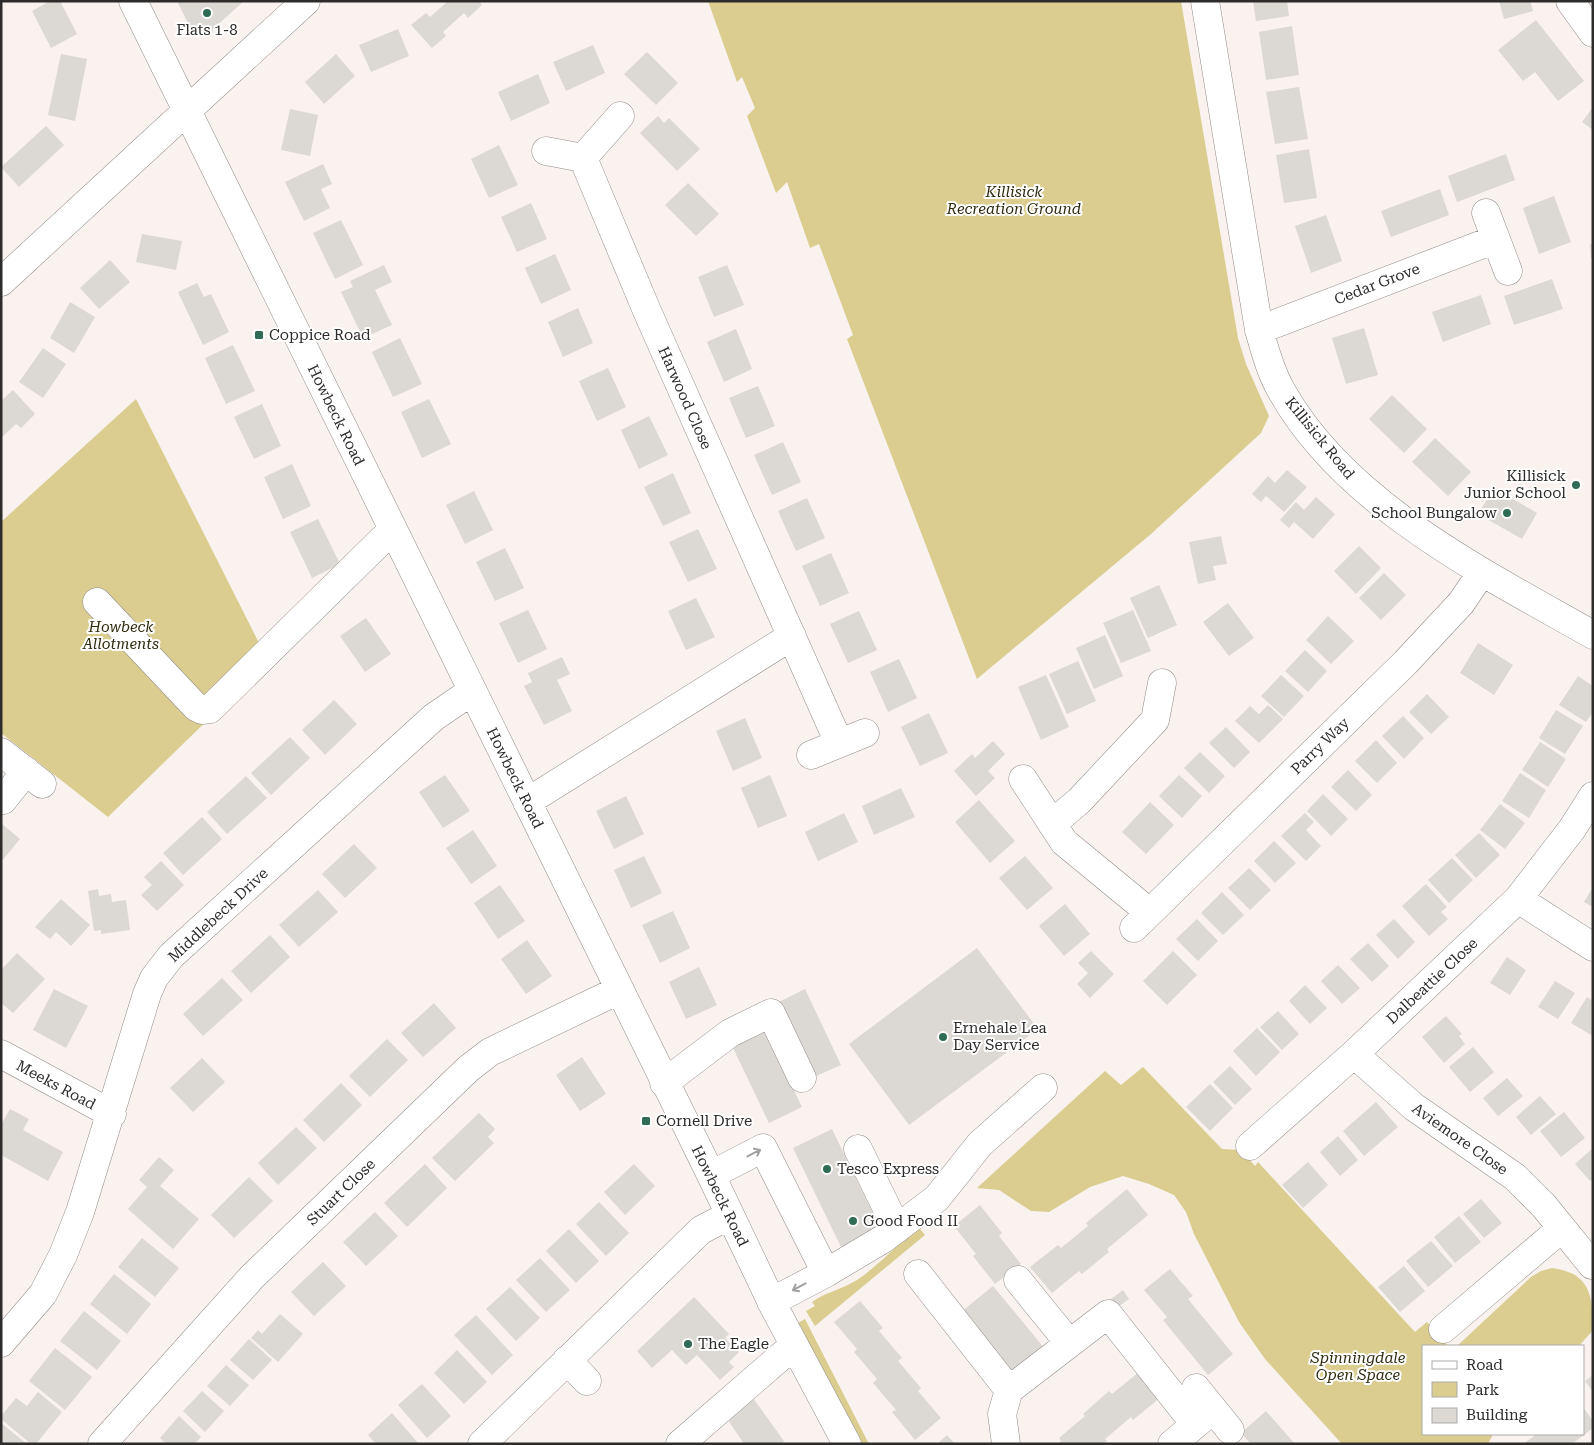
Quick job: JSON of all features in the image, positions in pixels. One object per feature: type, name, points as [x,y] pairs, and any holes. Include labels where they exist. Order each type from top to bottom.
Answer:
[{"type":"street","name":"Howbeck Road","points":[[133,1],[664,1083],[711,1175],[771,1302],[847,1444]]},
{"type":"street","points":[[1,282],[306,1]]},
{"type":"street","name":"Killisick Road","points":[[1205,1],[1259,330],[1267,360],[1281,390],[1302,422],[1328,452],[1374,498],[1482,572],[1593,635]]},
{"type":"street","points":[[1570,1],[1593,33]]},
{"type":"street","points":[[546,151],[582,158],[620,116]]},
{"type":"street","name":"Harwood Close","points":[[582,158],[646,311],[839,743]]},
{"type":"street","points":[[1486,213],[1508,271]]},
{"type":"street","name":"Cedar Grove","points":[[1259,330],[1496,239]]},
{"type":"street","points":[[97,602],[196,707],[210,709],[392,530]]},
{"type":"street","name":"Parry Way","points":[[1023,779],[1064,842],[1142,920],[1406,662],[1460,603],[1482,572]]},
{"type":"street","points":[[527,802],[792,636]]},
{"type":"street","points":[[1052,824],[1080,801],[1155,720],[1162,683]]},
{"type":"street","name":"Middlebeck Drive","points":[[1,1343],[43,1294],[63,1255],[80,1212],[112,1114],[147,994],[154,978],[171,956],[434,717],[472,691]]},
{"type":"street","points":[[811,755],[865,733]]},
{"type":"street","points":[[1,752],[34,778],[3,800]]},
{"type":"street","name":"Dalbeattie Close","points":[[1250,1146],[1354,1054],[1518,899],[1572,829],[1593,796]]},
{"type":"street","points":[[1518,899],[1593,947]]},
{"type":"street","name":"Stuart Close","points":[[102,1444],[252,1277],[468,1069],[490,1052],[619,990]]},
{"type":"street","points":[[664,1083],[730,1033],[771,1013],[802,1078]]},
{"type":"street","name":"Meeks Road","points":[[1,1054],[112,1114]]},
{"type":"street","name":"Aviemore Close","points":[[1354,1054],[1414,1107],[1515,1177],[1562,1228],[1592,1265]]},
{"type":"street","points":[[771,1302],[826,1273],[897,1230],[937,1198],[980,1144],[1043,1088]]},
{"type":"street","points":[[711,1175],[763,1148],[826,1273]]},
{"type":"street","points":[[858,1149],[897,1230]]},
{"type":"street","points":[[482,1444],[701,1230],[730,1215]]},
{"type":"street","points":[[1443,1329],[1562,1228]]},
{"type":"street","points":[[918,1274],[1010,1390]]},
{"type":"street","points":[[1018,1280],[1070,1344]]},
{"type":"street","points":[[1006,1444],[1002,1414],[1010,1390],[1108,1314],[1204,1417],[1230,1430]]},
{"type":"street","points":[[684,1442],[794,1346]]},
{"type":"street","points":[[567,1360],[587,1381]]},
{"type":"street","points":[[1196,1388],[1204,1417]]},
{"type":"street","points":[[1172,1444],[1204,1417]]},
{"type":"green space","name":"Killisick Recreation Ground","points":[[708,1],[1181,1],[1238,338],[1246,364],[1269,416],[1261,433],[1151,534],[977,679],[847,339],[853,335],[819,244],[810,248],[787,182],[776,193],[747,116],[755,108],[742,77],[737,82]]},
{"type":"green space","name":"Howbeck Allotments","points":[[136,399],[261,647],[375,557],[108,817],[1,733],[1,522]]},
{"type":"green space","name":"Spinningdale Open Space","points":[[1143,1067],[1222,1149],[1241,1150],[1255,1166],[1258,1162],[1415,1332],[1427,1322],[1447,1345],[1422,1345],[1422,1435],[1492,1435],[1488,1444],[1342,1444],[1265,1359],[1239,1322],[1194,1234],[1186,1212],[1174,1195],[1149,1184],[1123,1176],[1090,1187],[1049,1212],[1031,1211],[999,1190],[977,1188],[1105,1071],[1121,1085]]},
{"type":"green space","points":[[917,1225],[925,1235],[815,1326],[806,1311],[815,1306],[812,1302],[857,1280],[889,1254]]},
{"type":"green space","points":[[1552,1268],[1565,1271],[1575,1275],[1587,1288],[1592,1307],[1593,1330],[1580,1345],[1458,1345],[1531,1277],[1541,1271]]},
{"type":"green space","points":[[805,1319],[869,1444],[858,1444],[796,1324]]},
{"type":"building","points":[[50,1],[60,1],[77,34],[51,48],[32,11]]},
{"type":"building","name":"Flats 1-8","points":[[177,1],[244,1],[213,29],[212,34],[187,29],[189,25]]},
{"type":"building","points":[[448,1],[479,1],[482,5],[468,18],[464,13],[443,32],[446,36],[432,48],[411,25],[426,13],[430,17]]},
{"type":"building","points":[[1253,1],[1287,1],[1289,16],[1256,21]]},
{"type":"building","points":[[1499,1],[1530,1],[1533,11],[1504,19]]},
{"type":"building","points":[[1536,20],[1584,81],[1558,101],[1535,72],[1523,81],[1498,50]]},
{"type":"building","points":[[1292,26],[1299,75],[1266,80],[1259,32]]},
{"type":"building","points":[[398,29],[409,56],[371,72],[359,45]]},
{"type":"building","points":[[593,45],[605,73],[566,91],[553,62]]},
{"type":"building","points":[[647,52],[678,83],[656,105],[624,74]]},
{"type":"building","points":[[61,54],[87,59],[75,121],[48,115]]},
{"type":"building","points":[[336,54],[355,76],[324,104],[305,82]]},
{"type":"building","points":[[538,74],[550,103],[511,121],[498,92]]},
{"type":"building","points":[[1299,87],[1308,139],[1275,144],[1266,92]]},
{"type":"building","points":[[1593,107],[1593,130],[1582,122]]},
{"type":"building","points":[[290,109],[318,115],[310,156],[281,150]]},
{"type":"building","points":[[658,116],[664,123],[669,118],[700,149],[677,171],[640,133]]},
{"type":"building","points":[[46,126],[64,145],[19,187],[1,167]]},
{"type":"building","points":[[499,145],[518,185],[489,198],[471,159]]},
{"type":"building","points":[[1309,149],[1317,198],[1284,203],[1276,155]]},
{"type":"building","points":[[1506,154],[1515,180],[1457,202],[1448,176]]},
{"type":"building","points":[[323,164],[332,184],[321,189],[330,208],[304,221],[285,182]]},
{"type":"building","points":[[688,183],[719,214],[696,236],[665,205]]},
{"type":"building","points":[[1440,189],[1449,215],[1391,237],[1381,211]]},
{"type":"building","points":[[1554,196],[1571,242],[1539,254],[1523,208]]},
{"type":"building","points":[[531,203],[547,239],[517,252],[501,217]]},
{"type":"building","points":[[1326,215],[1342,261],[1311,273],[1295,226]]},
{"type":"building","points":[[341,220],[363,265],[335,279],[313,233]]},
{"type":"building","points":[[142,234],[182,241],[176,270],[136,262]]},
{"type":"building","points":[[1590,244],[1593,244],[1593,258],[1591,258]]},
{"type":"building","points":[[555,254],[571,290],[541,304],[525,268]]},
{"type":"building","points":[[110,260],[130,282],[99,309],[80,288]]},
{"type":"building","points":[[384,265],[392,282],[375,290],[392,325],[363,338],[341,292],[353,287],[350,281]]},
{"type":"building","points":[[727,265],[744,305],[714,317],[698,277]]},
{"type":"building","points":[[1552,279],[1563,309],[1514,325],[1504,296]]},
{"type":"building","points":[[197,283],[204,297],[211,294],[229,332],[203,345],[178,292]]},
{"type":"building","points":[[1481,295],[1491,324],[1443,342],[1432,312]]},
{"type":"building","points":[[70,302],[95,317],[74,353],[50,338]]},
{"type":"building","points":[[578,308],[593,343],[563,357],[548,322]]},
{"type":"building","points":[[1364,328],[1378,375],[1346,384],[1332,338]]},
{"type":"building","points":[[736,329],[752,369],[724,382],[707,342]]},
{"type":"building","points":[[400,338],[422,384],[393,397],[372,352]]},
{"type":"building","points":[[233,345],[255,391],[226,404],[205,358]]},
{"type":"building","points":[[43,348],[66,364],[43,398],[19,382]]},
{"type":"building","points":[[608,368],[626,407],[597,421],[579,381]]},
{"type":"building","points":[[758,386],[775,426],[746,438],[729,398]]},
{"type":"building","points":[[13,390],[35,414],[21,428],[16,424],[1,438],[1,401]]},
{"type":"building","points":[[1392,395],[1427,429],[1404,453],[1369,419]]},
{"type":"building","points":[[429,399],[451,444],[422,458],[401,412]]},
{"type":"building","points":[[262,404],[281,446],[254,459],[234,417]]},
{"type":"building","points":[[649,416],[668,455],[639,469],[621,430]]},
{"type":"building","points":[[1435,438],[1471,472],[1448,496],[1412,462]]},
{"type":"building","points":[[783,442],[801,482],[772,495],[754,455]]},
{"type":"building","points":[[292,464],[311,506],[283,519],[264,477]]},
{"type":"building","points":[[1287,470],[1307,487],[1284,512],[1266,496],[1261,502],[1252,494],[1268,476],[1275,483]]},
{"type":"building","points":[[673,473],[691,513],[663,526],[644,487]]},
{"type":"building","name":"School Bungalow","points":[[1494,488],[1537,513],[1522,539],[1478,514]]},
{"type":"building","points":[[474,491],[493,530],[465,544],[446,505]]},
{"type":"building","points":[[1316,497],[1335,514],[1313,539],[1294,522],[1289,528],[1280,520],[1296,502],[1304,510]]},
{"type":"building","points":[[807,498],[825,538],[796,551],[778,511]]},
{"type":"building","points":[[318,519],[340,564],[312,578],[290,532]]},
{"type":"building","points":[[698,529],[717,569],[688,582],[669,542]]},
{"type":"building","points":[[1221,536],[1227,564],[1213,566],[1216,580],[1198,584],[1189,542]]},
{"type":"building","points":[[1359,546],[1381,568],[1356,594],[1334,571]]},
{"type":"building","points":[[505,548],[524,588],[495,601],[476,562]]},
{"type":"building","points":[[831,553],[849,593],[820,606],[802,566]]},
{"type":"building","points":[[1384,573],[1406,595],[1381,620],[1359,598]]},
{"type":"building","points":[[1159,585],[1177,625],[1148,638],[1130,598]]},
{"type":"building","points":[[696,598],[715,637],[686,650],[668,611]]},
{"type":"building","points":[[1228,603],[1254,638],[1229,656],[1203,622]]},
{"type":"building","points":[[528,610],[547,649],[518,663],[499,623]]},
{"type":"building","points":[[1133,610],[1151,651],[1121,663],[1103,623]]},
{"type":"building","points":[[859,611],[877,650],[848,663],[830,624]]},
{"type":"building","points":[[1328,616],[1354,641],[1331,664],[1306,640]]},
{"type":"building","points":[[366,618],[391,654],[365,672],[340,636]]},
{"type":"building","points":[[1105,635],[1123,676],[1094,689],[1076,648]]},
{"type":"building","points":[[1478,643],[1513,665],[1494,695],[1460,673]]},
{"type":"building","points":[[1305,650],[1327,671],[1308,692],[1285,671]]},
{"type":"building","points":[[562,657],[570,674],[557,680],[572,711],[544,725],[524,686],[532,682],[528,673]]},
{"type":"building","points":[[899,659],[917,698],[888,712],[870,672]]},
{"type":"building","points":[[1078,661],[1096,701],[1067,714],[1049,674]]},
{"type":"building","points":[[1046,675],[1069,727],[1041,740],[1018,687]]},
{"type":"building","points":[[1281,675],[1304,696],[1284,717],[1261,696]]},
{"type":"building","points":[[1578,676],[1593,686],[1593,712],[1586,722],[1559,705]]},
{"type":"building","points":[[1427,694],[1449,717],[1431,734],[1409,712]]},
{"type":"building","points":[[334,700],[357,724],[325,755],[302,730]]},
{"type":"building","points":[[1268,705],[1283,719],[1259,743],[1235,721],[1250,706],[1259,714]]},
{"type":"building","points":[[1556,710],[1583,726],[1565,754],[1539,738]]},
{"type":"building","points":[[929,713],[948,753],[920,766],[901,727]]},
{"type":"building","points":[[1403,716],[1424,738],[1404,759],[1382,736]]},
{"type":"building","points":[[745,718],[762,758],[733,771],[716,731]]},
{"type":"building","points":[[1226,727],[1250,752],[1234,768],[1209,743]]},
{"type":"building","points":[[290,737],[310,758],[271,795],[251,773]]},
{"type":"building","points":[[1376,740],[1397,763],[1377,783],[1355,761]]},
{"type":"building","points":[[993,741],[1005,754],[988,771],[995,778],[976,796],[954,771],[972,754],[975,758]]},
{"type":"building","points":[[1540,742],[1566,759],[1548,787],[1522,770]]},
{"type":"building","points":[[1200,752],[1225,776],[1209,793],[1184,768]]},
{"type":"building","points":[[1348,770],[1372,795],[1356,811],[1331,787]]},
{"type":"building","points":[[1520,773],[1546,790],[1529,818],[1502,801]]},
{"type":"building","points":[[445,775],[470,811],[443,828],[419,792]]},
{"type":"building","points":[[770,775],[787,816],[758,828],[741,788]]},
{"type":"building","points":[[1179,775],[1202,796],[1182,818],[1159,796]]},
{"type":"building","points":[[246,776],[267,798],[227,834],[207,812]]},
{"type":"building","points":[[901,788],[915,817],[874,835],[862,806]]},
{"type":"building","points":[[1323,794],[1348,819],[1331,836],[1307,811]]},
{"type":"building","points":[[626,796],[644,834],[614,849],[596,811]]},
{"type":"building","points":[[979,800],[1015,841],[990,863],[955,822]]},
{"type":"building","points":[[1150,802],[1174,825],[1146,854],[1122,832]]},
{"type":"building","points":[[1500,804],[1525,823],[1505,849],[1480,830]]},
{"type":"building","points":[[844,813],[858,842],[818,861],[805,832]]},
{"type":"building","points":[[1305,813],[1314,822],[1306,830],[1321,846],[1306,861],[1281,836]]},
{"type":"building","points":[[202,817],[222,839],[183,875],[163,853]]},
{"type":"building","points":[[1,823],[20,839],[1,862]]},
{"type":"building","points":[[473,830],[497,866],[471,884],[446,848]]},
{"type":"building","points":[[1479,833],[1500,855],[1476,878],[1455,855]]},
{"type":"building","points":[[1274,841],[1296,863],[1275,883],[1254,861]]},
{"type":"building","points":[[354,844],[377,868],[345,898],[322,874]]},
{"type":"building","points":[[644,856],[662,893],[631,908],[614,870]]},
{"type":"building","points":[[1025,856],[1053,888],[1027,910],[999,878]]},
{"type":"building","points":[[1452,858],[1473,880],[1449,903],[1428,880]]},
{"type":"building","points":[[161,861],[184,885],[157,911],[141,895],[152,885],[144,877]]},
{"type":"building","points":[[1249,868],[1271,890],[1250,910],[1228,888]]},
{"type":"building","points":[[1426,884],[1447,907],[1441,912],[1448,919],[1429,936],[1402,906]]},
{"type":"building","points":[[500,885],[525,921],[498,939],[474,903]]},
{"type":"building","points":[[1593,887],[1593,907],[1584,902]]},
{"type":"building","points":[[98,889],[99,896],[111,894],[112,902],[126,900],[130,930],[101,934],[101,930],[94,931],[88,891]]},
{"type":"building","points":[[318,890],[338,912],[299,947],[279,925]]},
{"type":"building","points":[[1222,892],[1244,915],[1223,935],[1201,913]]},
{"type":"building","points":[[61,899],[90,925],[71,946],[56,932],[50,939],[35,927]]},
{"type":"building","points":[[1065,904],[1090,934],[1064,956],[1039,926]]},
{"type":"building","points":[[673,911],[690,948],[660,963],[642,925]]},
{"type":"building","points":[[1197,919],[1218,941],[1198,961],[1176,939]]},
{"type":"building","points":[[1394,919],[1415,942],[1398,959],[1376,935]]},
{"type":"building","points":[[270,935],[290,957],[251,993],[231,971]]},
{"type":"building","points":[[527,940],[552,976],[526,994],[501,959]]},
{"type":"building","points":[[1368,943],[1389,966],[1372,982],[1350,959]]},
{"type":"building","name":"Ernehale Lea Day Service","points":[[977,948],[1038,1029],[909,1125],[849,1044]]},
{"type":"building","points":[[1091,951],[1114,974],[1090,998],[1077,984],[1088,973],[1078,963]]},
{"type":"building","points":[[1173,951],[1197,975],[1167,1005],[1143,981]]},
{"type":"building","points":[[17,953],[45,979],[13,1013],[1,1003],[1,970]]},
{"type":"building","points":[[1507,957],[1526,970],[1510,995],[1490,983]]},
{"type":"building","points":[[1338,965],[1360,988],[1342,1004],[1321,981]]},
{"type":"building","points":[[699,967],[717,1005],[686,1019],[669,982]]},
{"type":"building","points":[[222,978],[243,1000],[203,1036],[183,1014]]},
{"type":"building","points":[[1555,981],[1575,993],[1558,1019],[1538,1007]]},
{"type":"building","points":[[1305,985],[1327,1008],[1310,1024],[1289,1001]]},
{"type":"building","points":[[54,989],[88,1006],[66,1048],[33,1030]]},
{"type":"building","points":[[805,989],[841,1065],[814,1077],[779,1002]]},
{"type":"building","points":[[1587,997],[1593,1001],[1593,1032],[1591,1035],[1571,1023]]},
{"type":"building","points":[[434,1003],[456,1028],[423,1057],[401,1033]]},
{"type":"building","points":[[1278,1011],[1299,1034],[1282,1050],[1260,1027]]},
{"type":"building","points":[[1446,1016],[1462,1034],[1459,1036],[1465,1044],[1444,1063],[1422,1037]]},
{"type":"building","points":[[1257,1028],[1280,1052],[1256,1076],[1233,1051]]},
{"type":"building","points":[[765,1030],[802,1107],[769,1123],[732,1046]]},
{"type":"building","points":[[387,1039],[408,1060],[370,1097],[349,1076]]},
{"type":"building","points":[[1473,1047],[1494,1072],[1470,1092],[1449,1067]]},
{"type":"building","points":[[582,1057],[606,1094],[580,1111],[556,1075]]},
{"type":"building","points":[[202,1058],[225,1082],[193,1112],[170,1088]]},
{"type":"building","points":[[1230,1066],[1252,1089],[1235,1105],[1213,1082]]},
{"type":"building","points":[[1507,1078],[1523,1096],[1498,1116],[1483,1098]]},
{"type":"building","points":[[341,1083],[362,1105],[324,1142],[303,1120]]},
{"type":"building","points":[[1210,1084],[1233,1108],[1210,1131],[1186,1107]]},
{"type":"building","points":[[1540,1096],[1556,1114],[1531,1135],[1516,1117]]},
{"type":"building","points":[[1376,1102],[1398,1127],[1364,1156],[1343,1131]]},
{"type":"building","points":[[10,1109],[29,1119],[23,1130],[63,1152],[48,1181],[1,1155],[1,1125]]},
{"type":"building","points":[[1564,1112],[1585,1138],[1561,1157],[1540,1131]]},
{"type":"building","points":[[479,1113],[495,1129],[488,1137],[494,1143],[455,1181],[432,1158]]},
{"type":"building","points":[[296,1127],[317,1148],[278,1185],[258,1163]]},
{"type":"building","name":"Tesco Express","points":[[832,1129],[880,1228],[841,1247],[793,1148]]},
{"type":"building","points":[[1338,1136],[1358,1160],[1340,1176],[1320,1152]]},
{"type":"building","points":[[1593,1148],[1593,1179],[1590,1181],[1575,1164]]},
{"type":"building","points":[[159,1157],[174,1170],[160,1186],[199,1219],[173,1249],[128,1209],[147,1187],[139,1180]]},
{"type":"building","points":[[1308,1162],[1328,1185],[1303,1208],[1282,1185]]},
{"type":"building","points":[[425,1164],[447,1188],[407,1227],[384,1203]]},
{"type":"building","points":[[634,1164],[655,1186],[625,1215],[604,1192]]},
{"type":"building","points":[[249,1177],[273,1201],[234,1238],[211,1215]]},
{"type":"building","points":[[1127,1189],[1148,1215],[1107,1249],[1109,1252],[1082,1274],[1079,1271],[1052,1293],[1030,1267],[1058,1245],[1061,1248],[1088,1226],[1086,1223]]},
{"type":"building","points":[[1481,1199],[1502,1223],[1484,1238],[1463,1214]]},
{"type":"building","points":[[599,1202],[629,1233],[606,1256],[576,1224]]},
{"type":"building","points":[[980,1205],[1002,1233],[999,1236],[1021,1264],[995,1284],[973,1256],[976,1254],[954,1226]]},
{"type":"building","points":[[375,1212],[398,1236],[366,1266],[343,1242]]},
{"type":"building","points":[[1459,1216],[1481,1242],[1455,1263],[1434,1237]]},
{"type":"building","points":[[569,1229],[599,1261],[576,1283],[546,1251]]},
{"type":"building","points":[[142,1238],[179,1268],[155,1297],[118,1267]]},
{"type":"building","points":[[1431,1241],[1453,1266],[1428,1287],[1406,1261]]},
{"type":"building","points":[[540,1258],[570,1290],[546,1312],[516,1280]]},
{"type":"building","points":[[323,1262],[346,1286],[314,1316],[291,1292]]},
{"type":"building","points":[[1404,1266],[1425,1291],[1400,1312],[1378,1287]]},
{"type":"building","points":[[1170,1269],[1193,1296],[1188,1299],[1233,1354],[1208,1375],[1163,1320],[1167,1317],[1144,1290]]},
{"type":"building","points":[[114,1274],[151,1304],[127,1334],[90,1304]]},
{"type":"building","points":[[993,1286],[1045,1349],[1013,1375],[961,1312]]},
{"type":"building","points":[[510,1287],[540,1318],[516,1341],[486,1309]]},
{"type":"building","points":[[1123,1290],[1129,1299],[1114,1310],[1107,1302]]},
{"type":"building","name":"The Eagle","points":[[694,1297],[729,1334],[725,1338],[739,1352],[729,1362],[734,1367],[720,1380],[697,1355],[686,1365],[672,1350],[652,1368],[637,1351]]},
{"type":"building","points":[[860,1301],[883,1328],[879,1331],[902,1358],[898,1361],[921,1388],[918,1391],[941,1418],[915,1440],[892,1412],[896,1410],[873,1383],[877,1379],[854,1352],[857,1349],[834,1322]]},
{"type":"building","points":[[84,1311],[121,1341],[97,1370],[60,1341]]},
{"type":"building","points":[[280,1314],[303,1334],[278,1362],[251,1338],[258,1330],[262,1334]]},
{"type":"building","points":[[476,1315],[513,1355],[492,1375],[454,1335]]},
{"type":"building","points":[[249,1339],[272,1360],[253,1380],[230,1360]]},
{"type":"building","points":[[55,1348],[92,1377],[65,1410],[29,1381]]},
{"type":"building","points":[[457,1350],[487,1382],[464,1404],[434,1373]]},
{"type":"building","points":[[226,1365],[249,1385],[230,1406],[207,1386]]},
{"type":"building","points":[[1139,1372],[1161,1397],[1133,1420],[1131,1417],[1105,1439],[1107,1441],[1104,1444],[1058,1444],[1061,1441],[1059,1438],[1085,1416],[1083,1414],[1109,1391],[1112,1394]]},
{"type":"building","points":[[1593,1375],[1593,1392],[1585,1381]]},
{"type":"building","points":[[422,1384],[451,1416],[427,1438],[398,1405]]},
{"type":"building","points":[[202,1391],[224,1411],[205,1432],[183,1411]]},
{"type":"building","points":[[38,1392],[62,1412],[36,1444],[31,1444],[1,1419],[1,1416],[16,1398],[27,1406]]},
{"type":"building","points":[[753,1398],[784,1441],[781,1444],[744,1444],[726,1417]]},
{"type":"building","points":[[1584,1408],[1593,1421],[1593,1428],[1584,1435]]},
{"type":"building","points":[[1266,1411],[1295,1444],[1251,1444],[1241,1433]]},
{"type":"building","points":[[392,1413],[419,1444],[376,1444],[368,1435]]},
{"type":"building","points":[[179,1416],[201,1437],[195,1444],[166,1444],[160,1438]]},
{"type":"building","points":[[1,1423],[27,1444],[1,1444]]},
{"type":"building","points":[[947,1435],[955,1444],[937,1444]]},
{"type":"building","points":[[1536,1435],[1584,1435],[1572,1444],[1523,1444]]},
{"type":"place","name":"Flats 1-8","points":[[207,13]]},
{"type":"place","name":"Coppice Road","points":[[259,335]]},
{"type":"place","name":"Killisick Junior School","points":[[1576,485]]},
{"type":"place","name":"School Bungalow","points":[[1507,513]]},
{"type":"place","name":"Ernehale Lea Day Service","points":[[943,1037]]},
{"type":"place","name":"Cornell Drive","points":[[646,1121]]},
{"type":"place","name":"Tesco Express","points":[[827,1169]]},
{"type":"place","name":"Good Food II","points":[[853,1221]]},
{"type":"place","name":"The Eagle","points":[[688,1344]]}]
